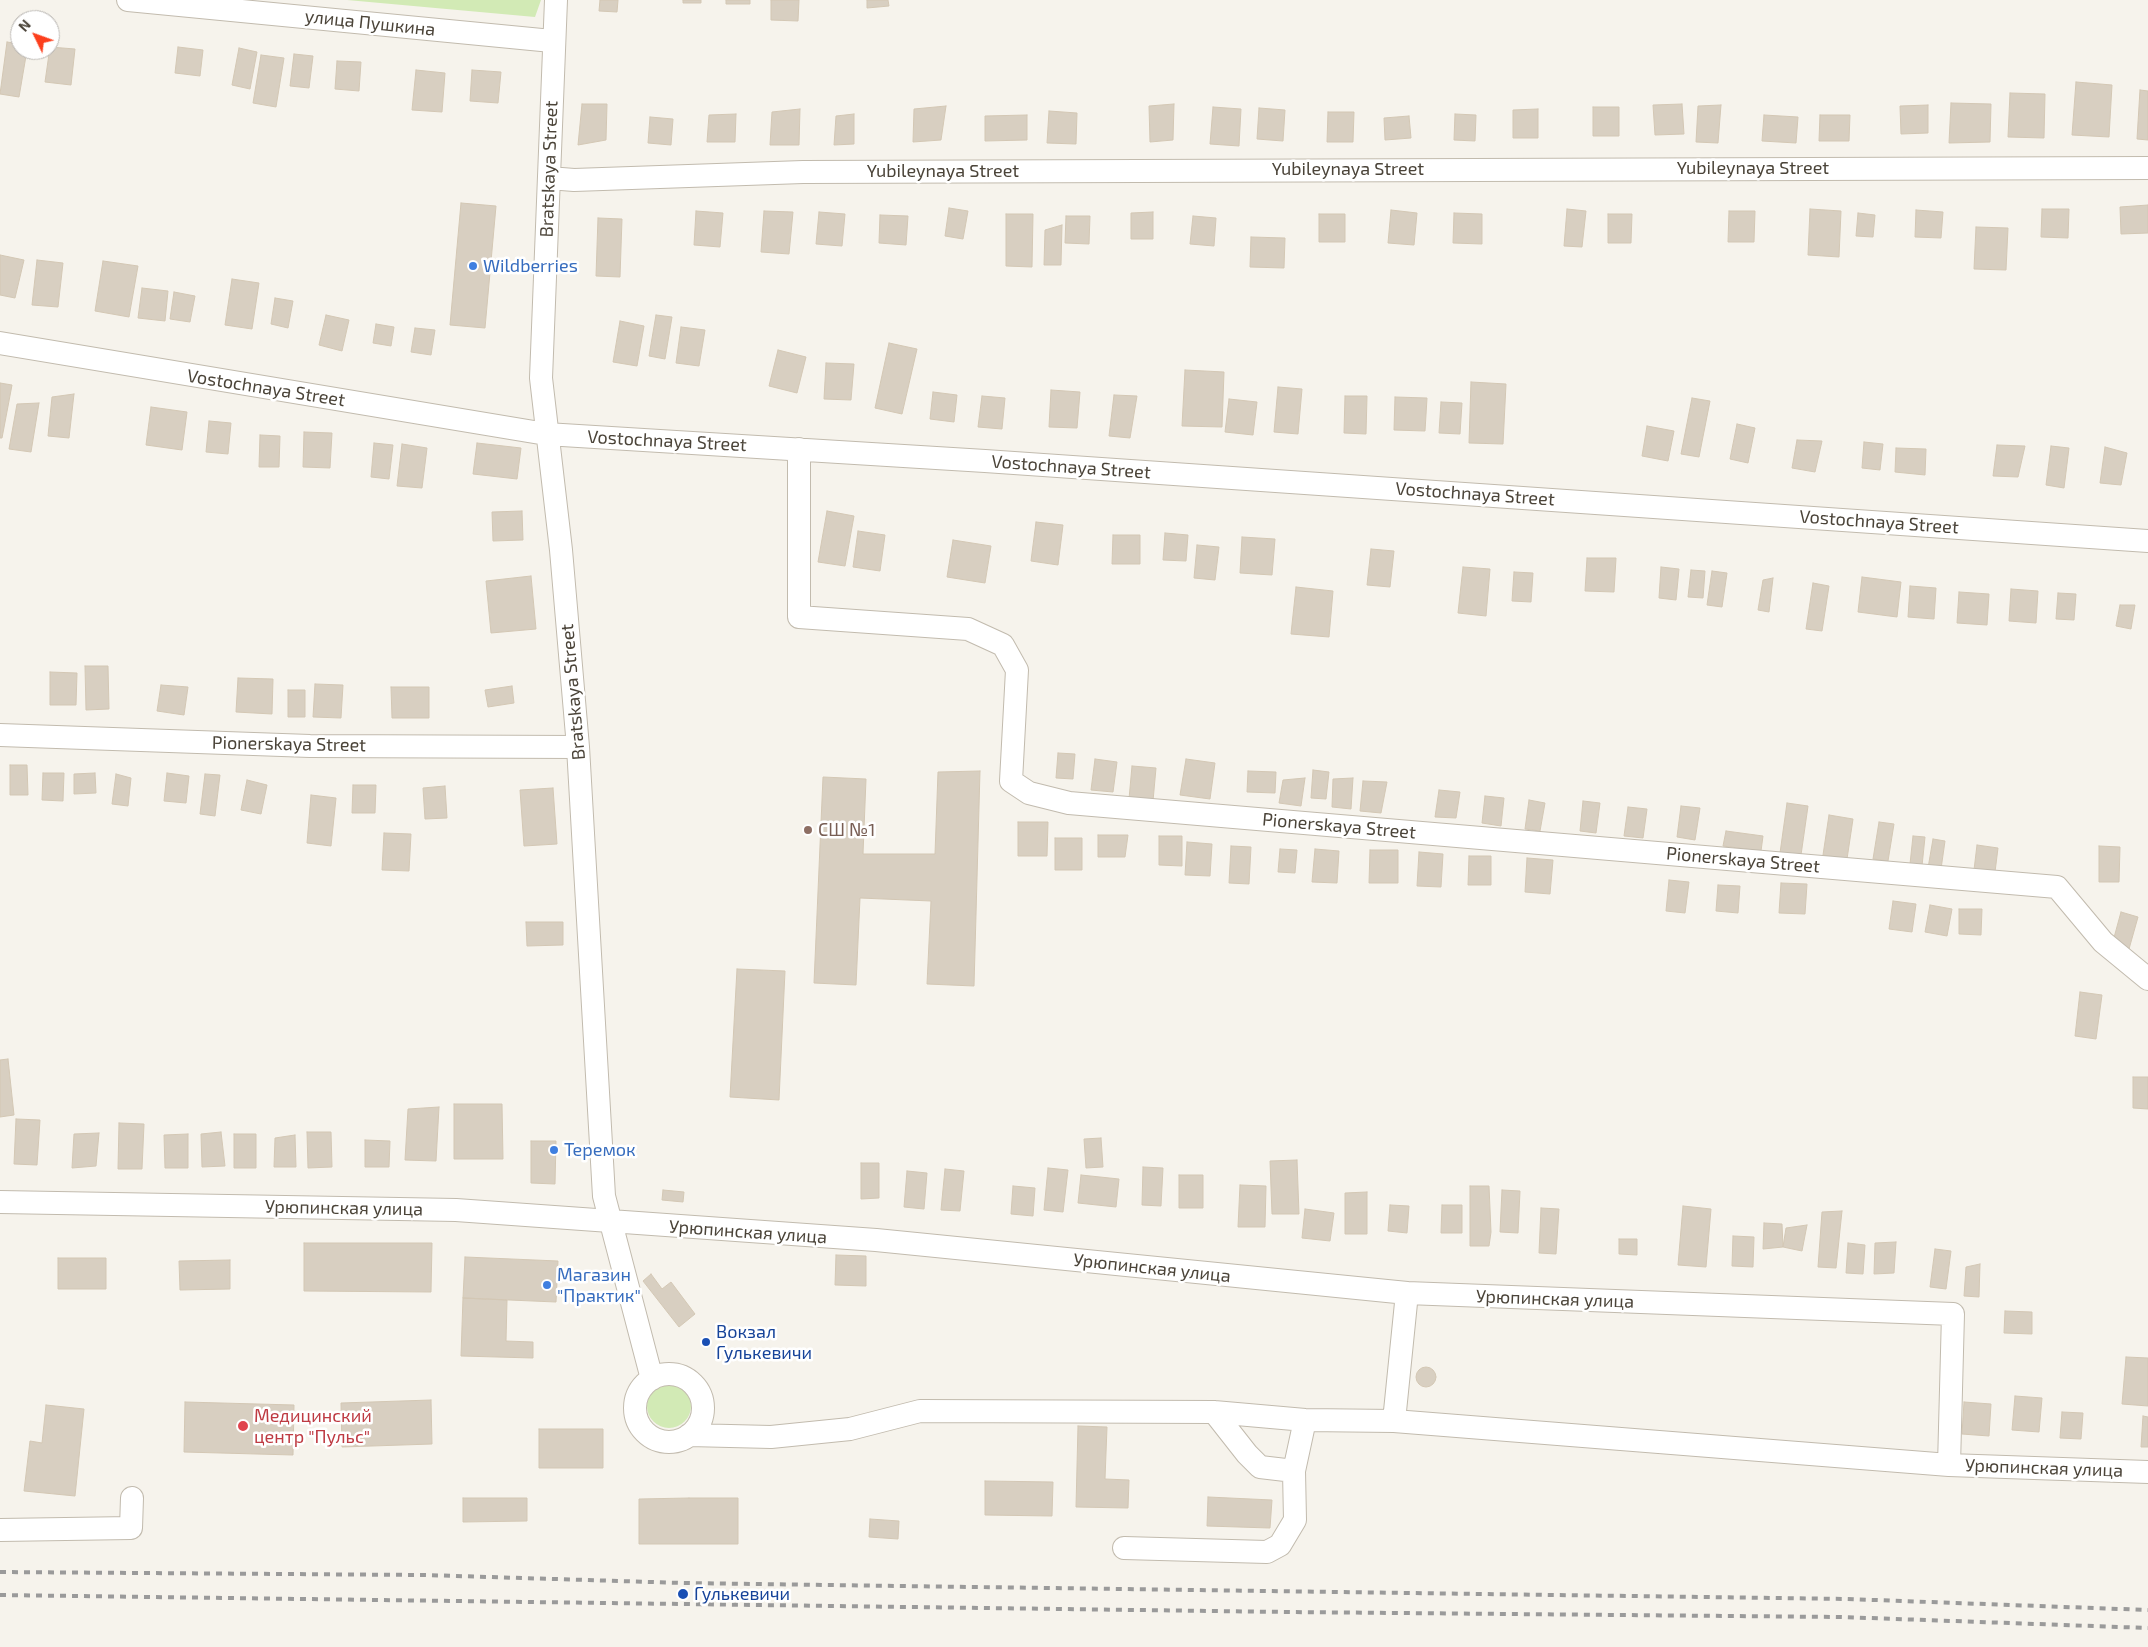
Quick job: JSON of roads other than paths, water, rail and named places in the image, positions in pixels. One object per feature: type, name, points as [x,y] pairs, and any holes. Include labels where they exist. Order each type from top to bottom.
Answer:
[{"type":"street","name":"улица Пушкина","points":[[128,0],[552,41]]},
{"type":"street","name":"Bratskaya Street","points":[[556,0],[552,41],[541,378],[546,434],[561,550],[578,746],[604,1196],[652,1379]]},
{"type":"street","name":"Yubileynaya Street","points":[[549,178],[574,180],[813,172],[2148,168]]},
{"type":"street","name":"Vostochnaya Street","points":[[0,343],[546,434],[799,449],[2148,540]]},
{"type":"street","name":"Pionerskaya Street","points":[[799,449],[799,617],[968,629],[1003,645],[1017,670],[1011,781],[1029,793],[1069,803],[2056,887],[2103,942],[2148,979]]},
{"type":"street","name":"Pionerskaya Street","points":[[0,735],[310,746],[578,746]]},
{"type":"street","name":"Урюпинская улица","points":[[0,1202],[456,1210],[611,1223],[876,1240],[1407,1293],[1953,1314],[1949,1465],[2148,1472]]},
{"type":"street","points":[[1394,1421],[1407,1293]]},
{"type":"street","points":[[674,1374],[685,1378],[694,1385],[700,1394],[703,1405],[702,1417],[697,1427],[689,1435],[680,1440],[663,1441],[649,1435],[641,1427],[637,1417],[638,1395],[652,1379],[674,1374]]},
{"type":"street","points":[[689,1435],[770,1437],[850,1429],[920,1411],[1214,1412],[1306,1420],[1394,1421],[1949,1465]]},
{"type":"street","points":[[1214,1412],[1247,1454],[1260,1467],[1294,1471]]},
{"type":"street","points":[[1124,1548],[1268,1552],[1280,1544],[1295,1520],[1297,1502],[1294,1471],[1306,1420]]},
{"type":"street","points":[[0,1530],[131,1528],[132,1498]]},
{"type":"railway","points":[[0,1572],[424,1575],[684,1583],[1847,1599],[2148,1610]]},
{"type":"railway","points":[[0,1595],[1288,1612],[1841,1617],[2148,1628]]},
{"type":"place","name":"Wildberries","points":[[473,266]]},
{"type":"place","name":"СШ №1","points":[[808,830]]},
{"type":"place","name":"Теремок","points":[[554,1150]]},
{"type":"place","name":"Магазин \"Практик\"","points":[[547,1285]]},
{"type":"place","name":"Вокзал Гулькевичи","points":[[706,1342]]},
{"type":"place","name":"Медицинский центр \"Пульс\"","points":[[243,1426]]},
{"type":"place","name":"Гулькевичи","points":[[683,1594]]}]
